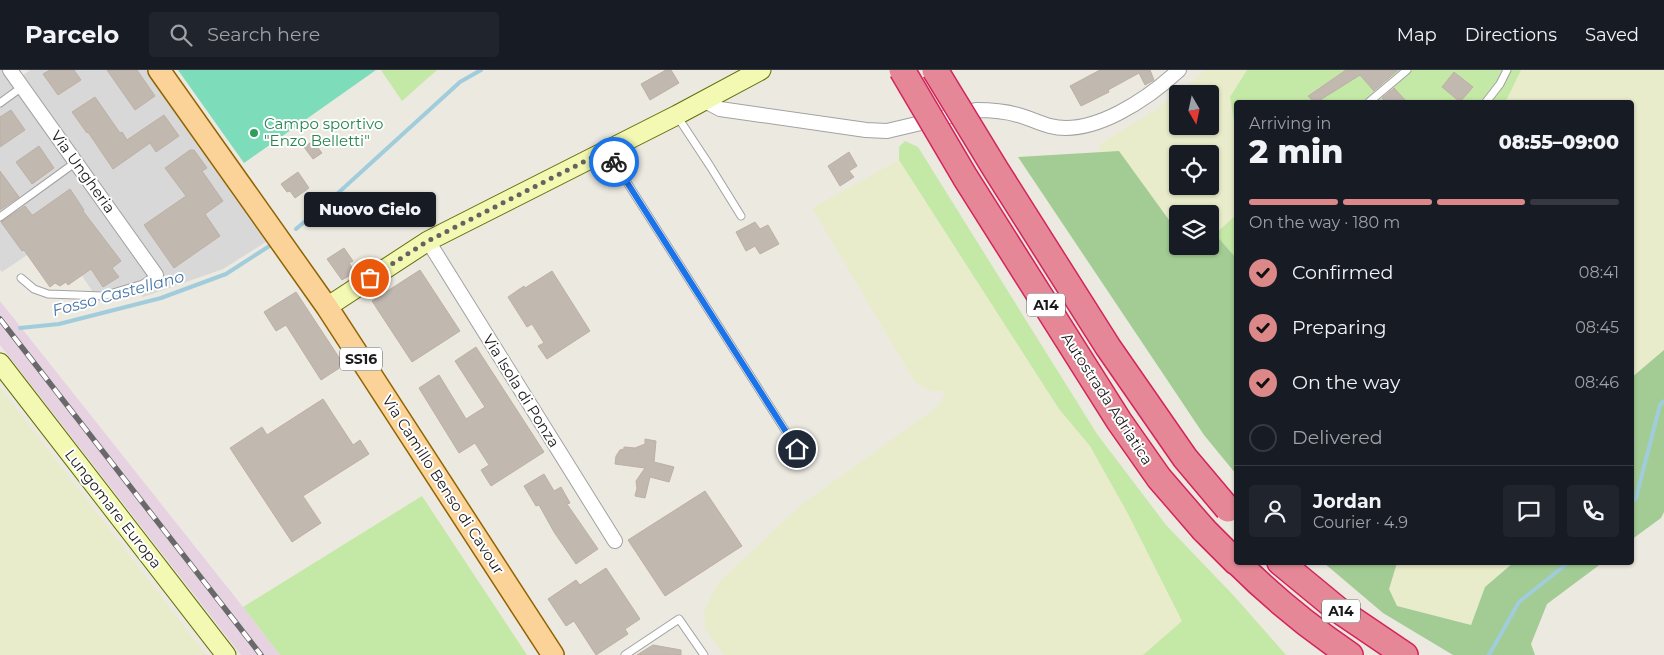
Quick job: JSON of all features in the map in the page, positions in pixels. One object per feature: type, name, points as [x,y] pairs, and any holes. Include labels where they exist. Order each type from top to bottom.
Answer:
[{"type":"highway","name":"Autostrada Adriatica","points":[[902,70],[966,177],[1119,422],[1159,478],[1204,530],[1234,559]]},
{"type":"highway","name":"Autostrada Adriatica","points":[[936,70],[1001,178],[1113,354],[1186,458],[1232,513]]},
{"type":"highway","name":"Autostrada Adriatica","points":[[1240,565],[1255,580],[1350,655]]},
{"type":"highway","name":"A14","points":[[1284,565],[1337,609],[1405,655]]},
{"type":"main road","name":"Via Camillo Benso di Cavour","points":[[159,70],[327,307],[553,655]]},
{"type":"street","name":"Via Ungheria","points":[[10,70],[156,275]]},
{"type":"street","points":[[327,307],[428,241],[677,116],[761,70]]},
{"type":"street","points":[[705,101],[720,109],[866,130],[887,131],[976,110],[1016,114],[1052,126],[1082,127],[1109,117],[1136,103],[1160,87],[1179,70]]},
{"type":"street","name":"Via Isola di Ponza","points":[[428,241],[615,541]]},
{"type":"street","name":"Lungomare Europa","points":[[0,363],[226,655]]},
{"type":"lane","points":[[1371,100],[1407,70]]},
{"type":"lane","points":[[1488,100],[1500,84],[1507,70]]},
{"type":"lane","points":[[0,103],[22,87]]},
{"type":"lane","points":[[677,116],[741,216]]},
{"type":"lane","points":[[607,150],[797,449]]},
{"type":"lane","points":[[0,217],[76,162]]},
{"type":"lane","points":[[21,278],[34,289],[48,294],[102,296],[143,284],[156,275]]},
{"type":"lane","points":[[625,655],[679,619],[704,655]]},
{"type":"shaded area","points":[[0,70],[10,70],[17,80],[30,70],[148,70],[269,240],[223,269],[143,297],[135,283],[120,288],[93,292],[55,236],[2,272],[0,270]]},
{"type":"shaded area","points":[[0,301],[280,655],[241,655],[0,345]]},
{"type":"green space","name":"Campo sportivo \"Enzo Belletti\"","points":[[178,70],[376,70],[244,163]]},
{"type":"green space","points":[[381,70],[437,70],[402,101]]},
{"type":"green space","points":[[1206,70],[1247,70],[1230,97],[1234,121],[1234,217],[1219,230],[1219,205],[1169,205],[1169,220],[1119,151],[1100,152],[1100,144],[1157,109],[1169,99],[1169,135],[1219,135],[1219,85],[1187,85]]},
{"type":"green space","points":[[1247,70],[1346,70],[1308,95],[1312,100],[1234,100],[1234,121],[1230,97]]},
{"type":"green space","points":[[1377,70],[1380,70],[1389,79],[1398,70],[1521,70],[1506,100],[1462,100],[1472,87],[1455,72],[1442,87],[1458,100],[1405,100],[1392,87],[1381,98],[1383,100],[1320,100],[1360,75],[1375,92],[1387,81]]},
{"type":"green space","points":[[1521,70],[1664,70],[1664,350],[1634,375],[1634,100],[1507,99]]},
{"type":"green space","points":[[905,141],[918,147],[1097,434],[1166,525],[1234,596],[1286,655],[1143,655],[1182,621],[1127,512],[1090,446],[1059,409],[899,160],[899,147]]},
{"type":"green space","points":[[1119,151],[1169,220],[1169,255],[1219,255],[1219,239],[1234,256],[1234,472],[1204,435],[1018,157]]},
{"type":"green space","points":[[899,160],[1059,409],[1090,446],[1127,512],[1182,621],[1143,655],[724,655],[706,630],[704,610],[718,583],[801,505],[937,407],[945,394],[945,391],[934,391],[915,382],[812,208]]},
{"type":"green space","points":[[1234,217],[1234,256],[1219,239],[1219,230]]},
{"type":"green space","points":[[1664,350],[1664,512],[1661,518],[1634,538],[1634,375]]},
{"type":"green space","points":[[0,388],[133,560],[206,655],[0,655]]},
{"type":"green space","points":[[422,496],[527,655],[280,655],[243,607]]},
{"type":"green space","points":[[1326,565],[1396,565],[1389,589],[1397,606],[1471,625],[1485,587],[1511,565],[1599,565],[1547,604],[1531,644],[1535,655],[1453,655],[1383,613]]},
{"type":"green space","points":[[1396,565],[1511,565],[1485,587],[1471,625],[1397,606],[1389,589]]},
{"type":"building","points":[[50,70],[74,70],[81,80],[58,95],[43,74]]},
{"type":"building","points":[[107,70],[137,70],[155,96],[135,110]]},
{"type":"building","points":[[666,70],[671,70],[679,83],[650,100],[641,84]]},
{"type":"building","points":[[1100,70],[1150,70],[1154,80],[1145,85],[1139,73],[1108,90],[1109,92],[1081,106],[1070,86]]},
{"type":"building","points":[[1346,70],[1398,70],[1374,91],[1360,75],[1320,100],[1312,100],[1308,96]]},
{"type":"building","points":[[1454,72],[1473,87],[1462,100],[1458,100],[1442,87]]},
{"type":"building","points":[[1394,88],[1405,100],[1384,100],[1382,98]]},
{"type":"building","points":[[95,97],[127,140],[164,115],[179,136],[156,152],[150,143],[113,169],[72,112]]},
{"type":"building","points":[[11,110],[25,130],[0,147],[0,117]]},
{"type":"building","points":[[313,141],[322,153],[313,159],[304,147]]},
{"type":"building","points":[[39,146],[54,168],[32,184],[16,162]]},
{"type":"building","points":[[190,150],[194,150],[207,168],[202,171],[223,201],[205,214],[220,236],[174,268],[144,225],[186,196],[165,168]]},
{"type":"building","points":[[849,152],[857,166],[849,171],[854,177],[840,186],[828,166]]},
{"type":"building","points":[[0,171],[19,197],[0,210]]},
{"type":"building","points":[[298,172],[309,188],[295,198],[281,184]]},
{"type":"building","points":[[70,189],[83,211],[121,261],[112,268],[119,277],[103,287],[91,269],[68,285],[66,282],[60,286],[55,283],[50,287],[24,250],[22,251],[1,222],[25,206],[33,215]]},
{"type":"building","points":[[755,222],[760,229],[768,225],[779,244],[760,254],[755,246],[746,251],[736,232]]},
{"type":"building","points":[[344,248],[353,261],[349,263],[355,272],[342,280],[327,259]]},
{"type":"building","points":[[420,270],[460,331],[412,362],[372,301]]},
{"type":"building","points":[[552,271],[590,331],[547,359],[538,346],[544,343],[532,324],[527,327],[508,297]]},
{"type":"building","points":[[296,292],[344,365],[321,380],[286,325],[276,331],[264,312]]},
{"type":"building","points":[[476,347],[544,452],[491,486],[481,470],[489,465],[475,443],[459,453],[419,388],[439,375],[466,419],[485,407],[455,361]]},
{"type":"building","points":[[323,399],[353,445],[360,440],[369,454],[303,496],[321,523],[292,542],[230,448],[262,427],[267,435]]},
{"type":"building","points":[[645,439],[656,441],[654,462],[674,467],[669,482],[650,477],[645,498],[635,496],[636,481],[645,468],[615,464],[616,456],[620,450],[624,449],[624,447],[635,448],[645,444]]},
{"type":"building","points":[[544,474],[554,491],[561,487],[570,503],[567,504],[598,549],[576,564],[554,532],[539,505],[536,506],[524,486]]},
{"type":"building","points":[[705,491],[742,546],[665,596],[628,540]]},
{"type":"building","points":[[606,568],[640,619],[625,629],[628,634],[596,655],[574,621],[566,626],[548,599],[576,580],[580,585]]},
{"type":"building","points":[[653,645],[681,650],[681,655],[637,655]]},
{"type":"waterway","name":"Fosso Castellano","points":[[296,229],[460,82],[481,70]]},
{"type":"waterway","name":"Fosso Castellano","points":[[20,328],[59,324],[161,298],[226,274],[271,245]]},
{"type":"waterway","points":[[1634,500],[1660,405],[1664,401]]},
{"type":"waterway","points":[[1489,655],[1519,602],[1565,565]]},
{"type":"railway","points":[[0,319],[261,655]]},
{"type":"way so far","points":[[370,278],[428,241],[607,150],[614,162]]},
{"type":"place","name":"Campo sportivo \"Enzo Belletti\"","points":[[254,133]]},
{"type":"place","name":"Nuovo Cielo","points":[[370,278]]},
{"type":"route","points":[[614,162],[797,449]]}]
